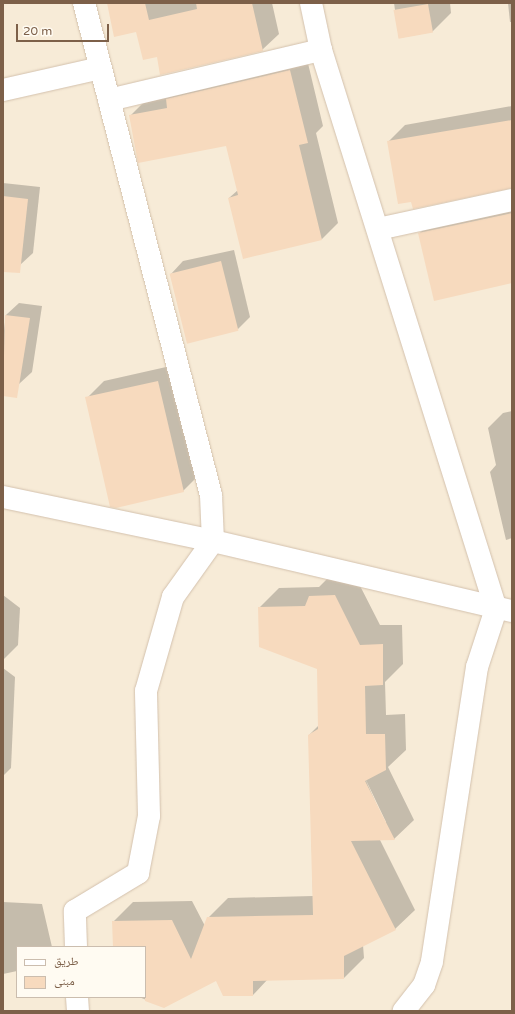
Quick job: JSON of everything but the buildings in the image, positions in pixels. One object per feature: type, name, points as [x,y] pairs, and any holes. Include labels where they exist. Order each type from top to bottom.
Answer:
[{"type":"street","points":[[76,946],[75,911],[138,873],[149,816],[146,691],[173,597],[213,541],[211,495],[84,3]]},
{"type":"street","points":[[311,3],[321,50],[378,230],[504,610],[477,666],[432,962],[424,985],[404,1011]]},
{"type":"street","points":[[109,100],[321,50]]},
{"type":"street","points":[[3,90],[101,68]]},
{"type":"street","points":[[378,230],[512,200]]},
{"type":"street","points":[[3,497],[213,541],[504,610]]},
{"type":"street","points":[[77,998],[78,1011]]},
{"type":"shaded area","points":[[3,3],[512,3],[512,1011],[3,1011]]}]
